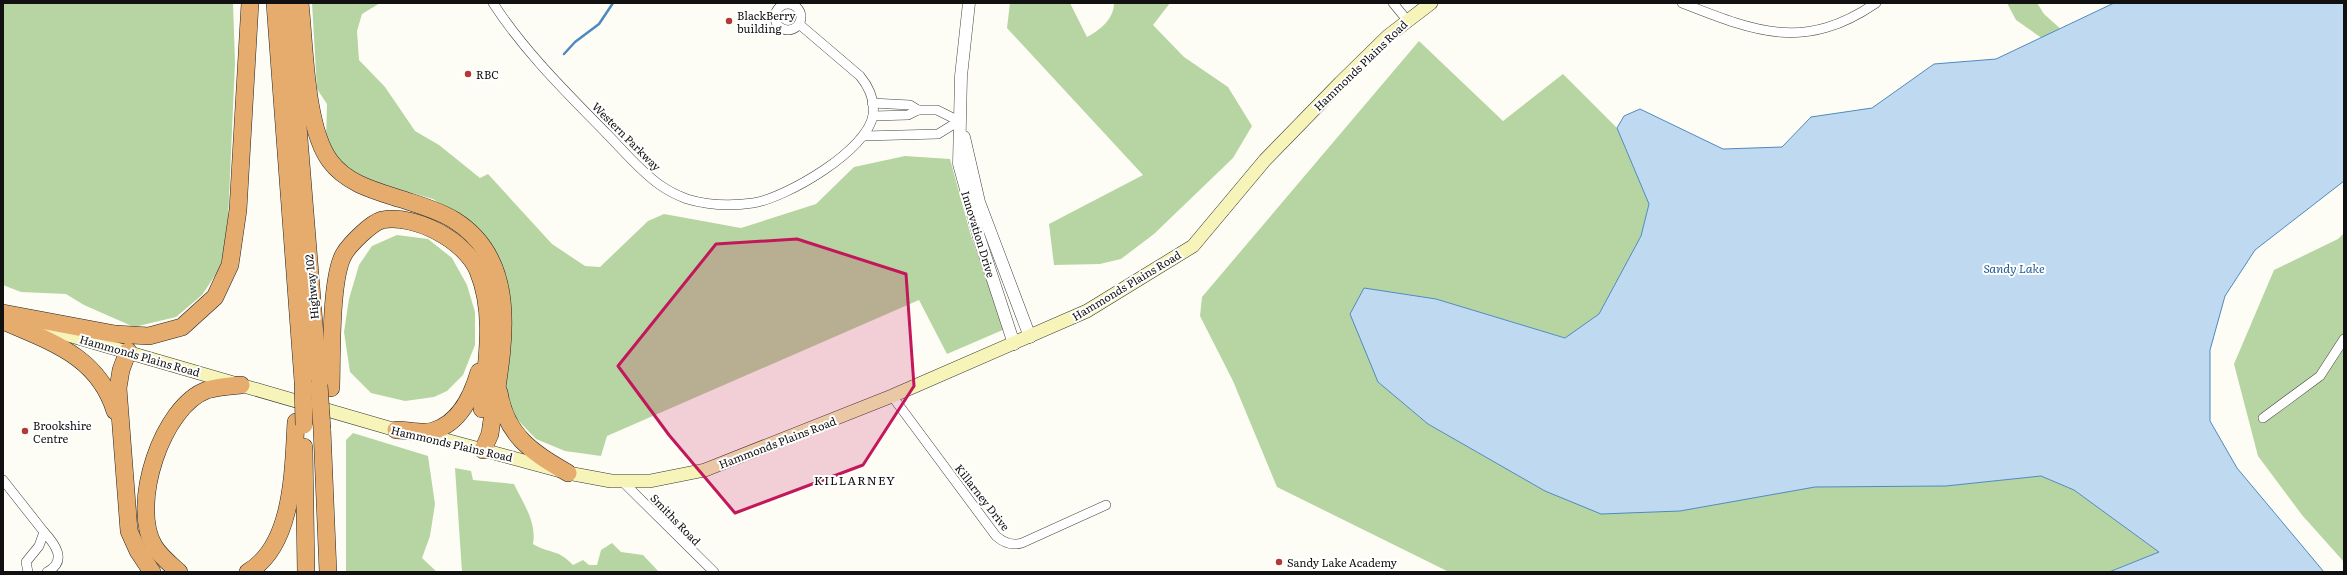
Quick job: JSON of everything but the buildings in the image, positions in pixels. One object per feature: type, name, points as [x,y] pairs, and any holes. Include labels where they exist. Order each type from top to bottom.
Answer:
[{"type":"highway","points":[[3,313],[115,334],[149,336],[182,327],[216,297],[230,265],[238,210],[250,3]]},
{"type":"highway","name":"Highway 102","points":[[274,3],[298,321],[312,384],[328,431],[328,572]]},
{"type":"highway","name":"Highway 102","points":[[288,3],[312,384],[300,424],[306,572]]},
{"type":"highway","points":[[300,3],[313,123],[320,144],[331,162],[342,174],[359,184],[440,212],[454,220],[475,237],[491,259],[497,274],[503,308],[503,332],[490,434],[483,450]]},
{"type":"highway","points":[[312,384],[336,280],[344,254],[362,233],[382,220],[410,221],[438,232],[460,247],[478,270],[486,301],[488,345],[480,432],[483,450]]},
{"type":"highway","points":[[3,321],[58,345],[81,359],[99,378],[111,397],[119,424]]},
{"type":"highway","points":[[396,430],[433,431],[450,422],[462,410],[471,395],[488,345]]},
{"type":"highway","points":[[128,351],[121,370],[118,388],[119,424],[129,532],[138,551],[152,572]]},
{"type":"highway","points":[[497,380],[501,407],[518,438],[530,450],[568,473]]},
{"type":"highway","points":[[179,572],[165,560],[153,546],[148,530],[145,508],[156,451],[168,429],[185,406],[206,390],[241,385]]},
{"type":"highway","points":[[248,572],[257,566],[276,539],[290,501],[300,424]]},
{"type":"highway","points":[[328,431],[332,572]]},
{"type":"main road","name":"Hammonds Plains Road","points":[[3,316],[128,351],[396,430],[442,438],[568,473],[623,482],[650,481],[705,470],[892,396],[1087,311],[1193,246],[1265,160],[1340,83],[1407,20],[1431,3]]},
{"type":"street","name":"Western Parkway","points":[[493,3],[506,23],[532,53],[637,165],[660,186],[687,199],[719,204],[753,203],[786,194],[814,178],[864,136],[873,116],[868,86],[860,76],[799,24]]},
{"type":"street","name":"Innovation Drive","points":[[968,3],[959,121],[959,164],[967,197],[1014,344]]},
{"type":"street","points":[[1393,3],[1407,20]]},
{"type":"street","points":[[1682,3],[1743,27],[1774,32],[1804,33],[1844,22],[1876,3]]},
{"type":"street","points":[[872,103],[910,105],[918,110]]},
{"type":"street","points":[[873,116],[908,115],[918,110],[937,110],[959,121]]},
{"type":"street","points":[[864,136],[938,134],[959,121]]},
{"type":"street","name":"Innovation Drive","points":[[959,121],[979,202],[1030,337]]},
{"type":"street","points":[[2263,418],[2320,376],[2344,339]]},
{"type":"street","name":"Killarney Drive","points":[[892,396],[996,536],[1002,541],[1014,544],[1022,542],[1106,505]]},
{"type":"street","points":[[3,480],[57,547],[59,555],[56,565],[47,572]]},
{"type":"street","name":"Smiths Road","points":[[623,482],[714,572]]},
{"type":"street","points":[[28,572],[26,562],[39,546],[44,532]]},
{"type":"highlighted area","points":[[797,239],[906,274],[914,386],[863,465],[735,513],[669,435],[618,366],[716,244]]},
{"type":"green space","points":[[3,3],[233,3],[235,63],[228,219],[222,265],[202,295],[176,317],[134,327],[84,305],[66,294],[21,292],[3,285]]},
{"type":"green space","points":[[312,3],[380,3],[362,14],[357,31],[359,60],[385,87],[415,131],[439,145],[480,178],[488,174],[552,244],[585,266],[600,267],[648,221],[664,214],[741,228],[816,204],[854,167],[905,156],[950,159],[971,236],[1005,329],[947,354],[919,300],[607,436],[601,456],[565,451],[536,439],[511,413],[504,375],[510,335],[511,306],[503,267],[489,243],[467,221],[433,199],[387,186],[345,169],[326,140],[327,104],[317,89]]},
{"type":"green space","points":[[1010,3],[1070,3],[1087,37],[1097,31],[1109,19],[1112,14],[1114,3],[1170,3],[1153,25],[1184,57],[1228,87],[1252,126],[1233,158],[1154,234],[1121,259],[1100,264],[1054,265],[1049,224],[1143,175],[1007,28]]},
{"type":"green space","points":[[2007,3],[2037,3],[2044,14],[2063,31],[2046,41],[2016,20]]},
{"type":"green space","points":[[1419,41],[1503,121],[1563,74],[1617,128],[1649,204],[1641,236],[1599,314],[1566,338],[1436,299],[1364,288],[1378,382],[1428,424],[1545,491],[1680,511],[1815,487],[1946,486],[2041,476],[2074,490],[2159,552],[2108,572],[1449,572],[1277,487],[1233,381],[1200,316],[1202,297]]},
{"type":"green space","points":[[2344,233],[2344,562],[2302,515],[2258,456],[2234,364],[2274,270],[2338,239]]},
{"type":"green space","points":[[397,235],[428,239],[452,258],[467,285],[475,312],[475,345],[463,375],[447,391],[434,397],[405,401],[371,393],[350,372],[344,332],[349,299],[359,265],[372,246]]},
{"type":"green space","points":[[353,433],[428,456],[435,504],[430,536],[422,558],[437,572],[346,572],[346,440]]},
{"type":"green space","points":[[455,468],[471,471],[473,480],[514,484],[531,520],[534,536],[533,544],[562,556],[573,565],[583,560],[589,565],[597,565],[601,550],[612,543],[621,552],[643,555],[659,572],[462,572]]},
{"type":"water","name":"Sandy Lake","points":[[2114,3],[2344,3],[2344,181],[2255,250],[2225,296],[2210,350],[2210,421],[2237,468],[2324,572],[2109,572],[2159,552],[2074,490],[2041,476],[1946,486],[1815,487],[1680,511],[1601,514],[1545,491],[1428,424],[1378,382],[1350,314],[1364,288],[1436,299],[1565,338],[1599,314],[1641,236],[1649,204],[1617,128],[1624,116],[1640,109],[1723,149],[1782,147],[1811,117],[1872,108],[1934,64],[1996,59]]},
{"type":"waterway","points":[[564,54],[575,42],[599,24],[613,3]]},
{"type":"place","name":"BlackBerry building","points":[[729,21]]},
{"type":"place","name":"RBC","points":[[468,74]]},
{"type":"place","name":"Brookshire Centre","points":[[25,431]]},
{"type":"place","name":"Sandy Lake Academy","points":[[1279,562]]},
{"type":"district","name":"KILLARNEY","points":[[855,480]]}]
